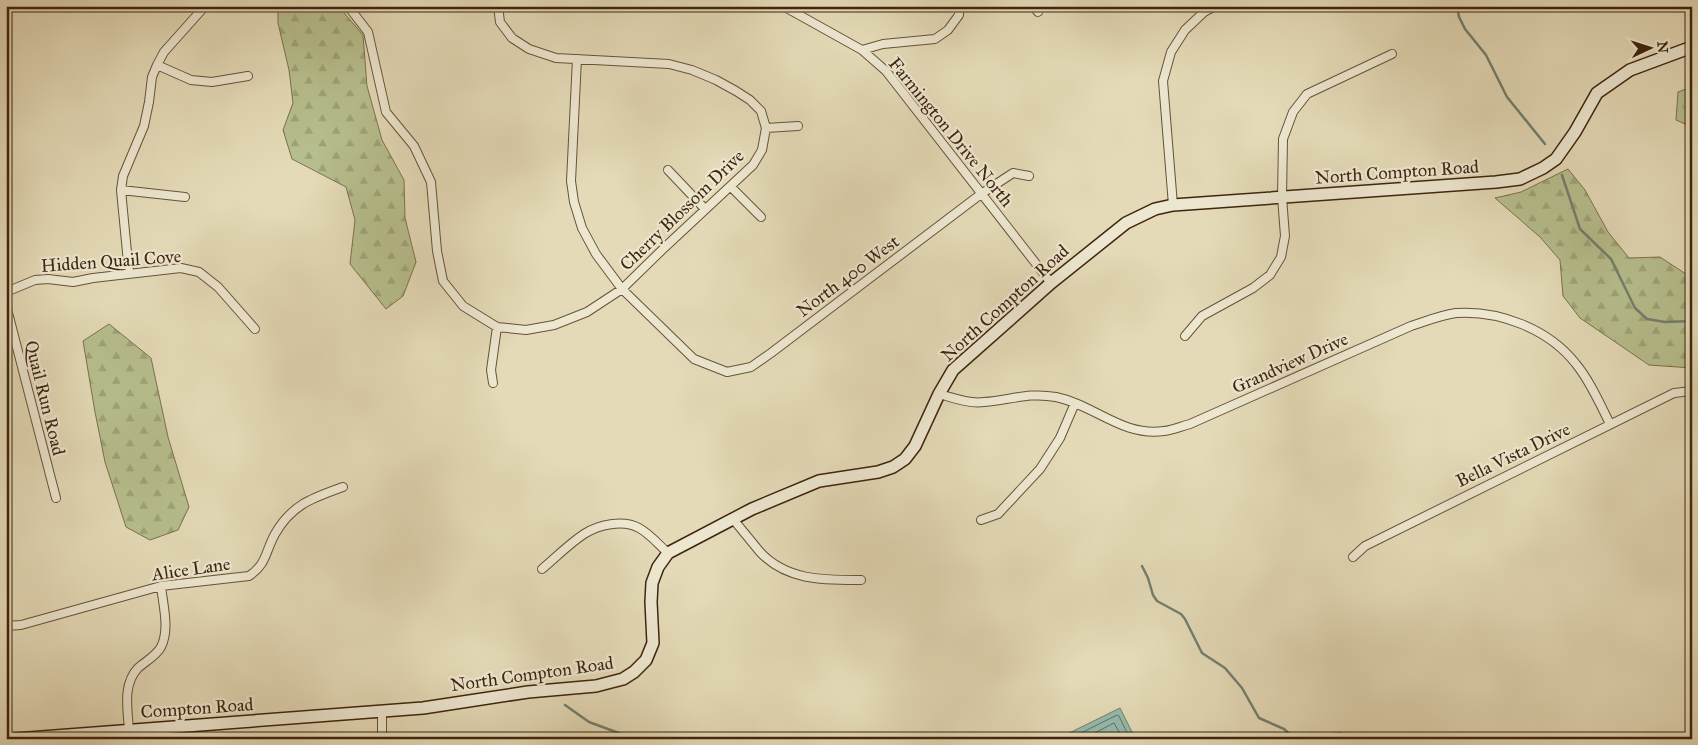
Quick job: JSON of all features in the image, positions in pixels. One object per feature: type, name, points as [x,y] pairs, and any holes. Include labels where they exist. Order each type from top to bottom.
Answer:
[{"type":"street","points":[[129,274],[121,190],[123,176],[144,126],[152,77],[157,65],[164,52],[205,6]]},
{"type":"street","points":[[348,6],[368,32],[386,112],[414,146],[431,182],[437,251],[443,281],[463,306],[497,327],[491,370],[493,383]]},
{"type":"street","points":[[498,6],[500,22],[512,38],[530,49],[556,58],[669,64],[692,70],[716,80],[750,100],[760,111],[766,128],[798,126]]},
{"type":"street","name":"Farmington Drive North","points":[[782,6],[862,50],[886,71],[1051,283]]},
{"type":"street","points":[[862,50],[883,44],[935,39],[948,30],[959,14],[959,6]]},
{"type":"street","points":[[1173,205],[1163,81],[1171,52],[1185,30],[1204,12],[1215,6]]},
{"type":"street","name":"North Compton Road","points":[[382,711],[423,708],[528,692],[596,686],[623,679],[634,672],[646,660],[653,643],[652,583],[658,567],[668,554],[752,509],[819,480],[878,472],[893,468],[906,459],[915,446],[939,394],[953,370],[1051,283],[1126,223],[1155,209],[1173,205],[1520,179],[1543,168],[1556,159],[1575,132],[1597,93],[1630,70],[1692,46]]},
{"type":"street","points":[[1186,336],[1202,316],[1253,288],[1270,275],[1281,257],[1285,236],[1282,197],[1283,139],[1293,112],[1308,94],[1392,54]]},
{"type":"street","points":[[577,59],[571,181],[574,202],[582,228],[596,254],[622,289]]},
{"type":"street","points":[[157,65],[191,80],[212,82],[248,76]]},
{"type":"street","name":"Cherry Blossom Drive","points":[[497,327],[526,330],[554,325],[588,312],[622,289],[759,158],[766,128]]},
{"type":"street","points":[[668,170],[705,209]]},
{"type":"street","name":"North 400 West","points":[[622,289],[694,359],[727,372],[751,367],[982,194],[1013,173],[1029,176]]},
{"type":"street","points":[[731,186],[761,217]]},
{"type":"street","points":[[121,190],[185,197]]},
{"type":"street","name":"Hidden Quail Cove","points":[[6,292],[36,280],[48,279],[73,282],[181,268],[199,272],[218,287],[255,330]]},
{"type":"street","name":"Quail Run Road","points":[[6,306],[56,498]]},
{"type":"street","name":"Grandview Drive","points":[[939,394],[968,402],[983,402],[1030,395],[1056,397],[1075,403],[1121,426],[1139,431],[1164,431],[1190,424],[1411,326],[1436,317],[1456,314],[1479,314],[1502,318],[1524,325],[1543,335],[1561,348],[1576,363],[1590,384],[1610,424]]},
{"type":"street","name":"Bella Vista Drive","points":[[1353,557],[1365,546],[1610,424],[1674,393],[1692,391]]},
{"type":"street","points":[[981,520],[998,514],[1040,469],[1060,438],[1075,403]]},
{"type":"street","name":"Alice Lane","points":[[6,626],[21,625],[161,586],[249,576],[259,569],[275,535],[287,517],[311,498],[343,487]]},
{"type":"street","points":[[733,519],[761,553],[780,568],[800,577],[823,580],[861,580]]},
{"type":"street","points":[[542,569],[584,534],[605,525],[622,524],[638,527],[653,538],[668,554]]},
{"type":"street","points":[[129,731],[127,696],[130,680],[138,669],[153,656],[165,636],[161,586]]},
{"type":"street","points":[[382,711],[382,739]]},
{"type":"street","name":"Compton Road","points":[[14,739],[50,738],[382,711]]},
{"type":"green space","points":[[278,6],[338,6],[363,35],[367,86],[382,140],[404,180],[405,218],[416,262],[403,296],[386,309],[350,264],[355,220],[346,187],[292,159],[283,130],[293,103],[289,70],[278,23]]},
{"type":"green space","points":[[1692,87],[1692,127],[1676,120],[1678,92]]},
{"type":"green space","points":[[1568,169],[1585,190],[1608,232],[1629,258],[1660,257],[1692,278],[1692,368],[1649,365],[1580,318],[1563,296],[1560,260],[1540,237],[1495,198],[1521,192]]},
{"type":"green space","points":[[109,324],[151,358],[168,437],[189,507],[178,530],[150,540],[126,527],[105,462],[95,412],[83,341]]},
{"type":"water","points":[[1120,708],[1135,738],[1057,739]]},
{"type":"waterway","points":[[1457,6],[1459,17],[1465,29],[1486,55],[1507,97],[1545,144]]},
{"type":"waterway","points":[[1562,175],[1580,229],[1611,259],[1635,308],[1647,319],[1665,322],[1692,321]]},
{"type":"waterway","points":[[1142,566],[1157,601],[1181,614],[1202,653],[1225,668],[1242,688],[1259,718],[1284,729],[1295,739]]},
{"type":"waterway","points":[[565,705],[589,722],[635,739]]},
{"type":"waterway","points":[[1325,739],[1332,734],[1340,733],[1347,739]]}]
